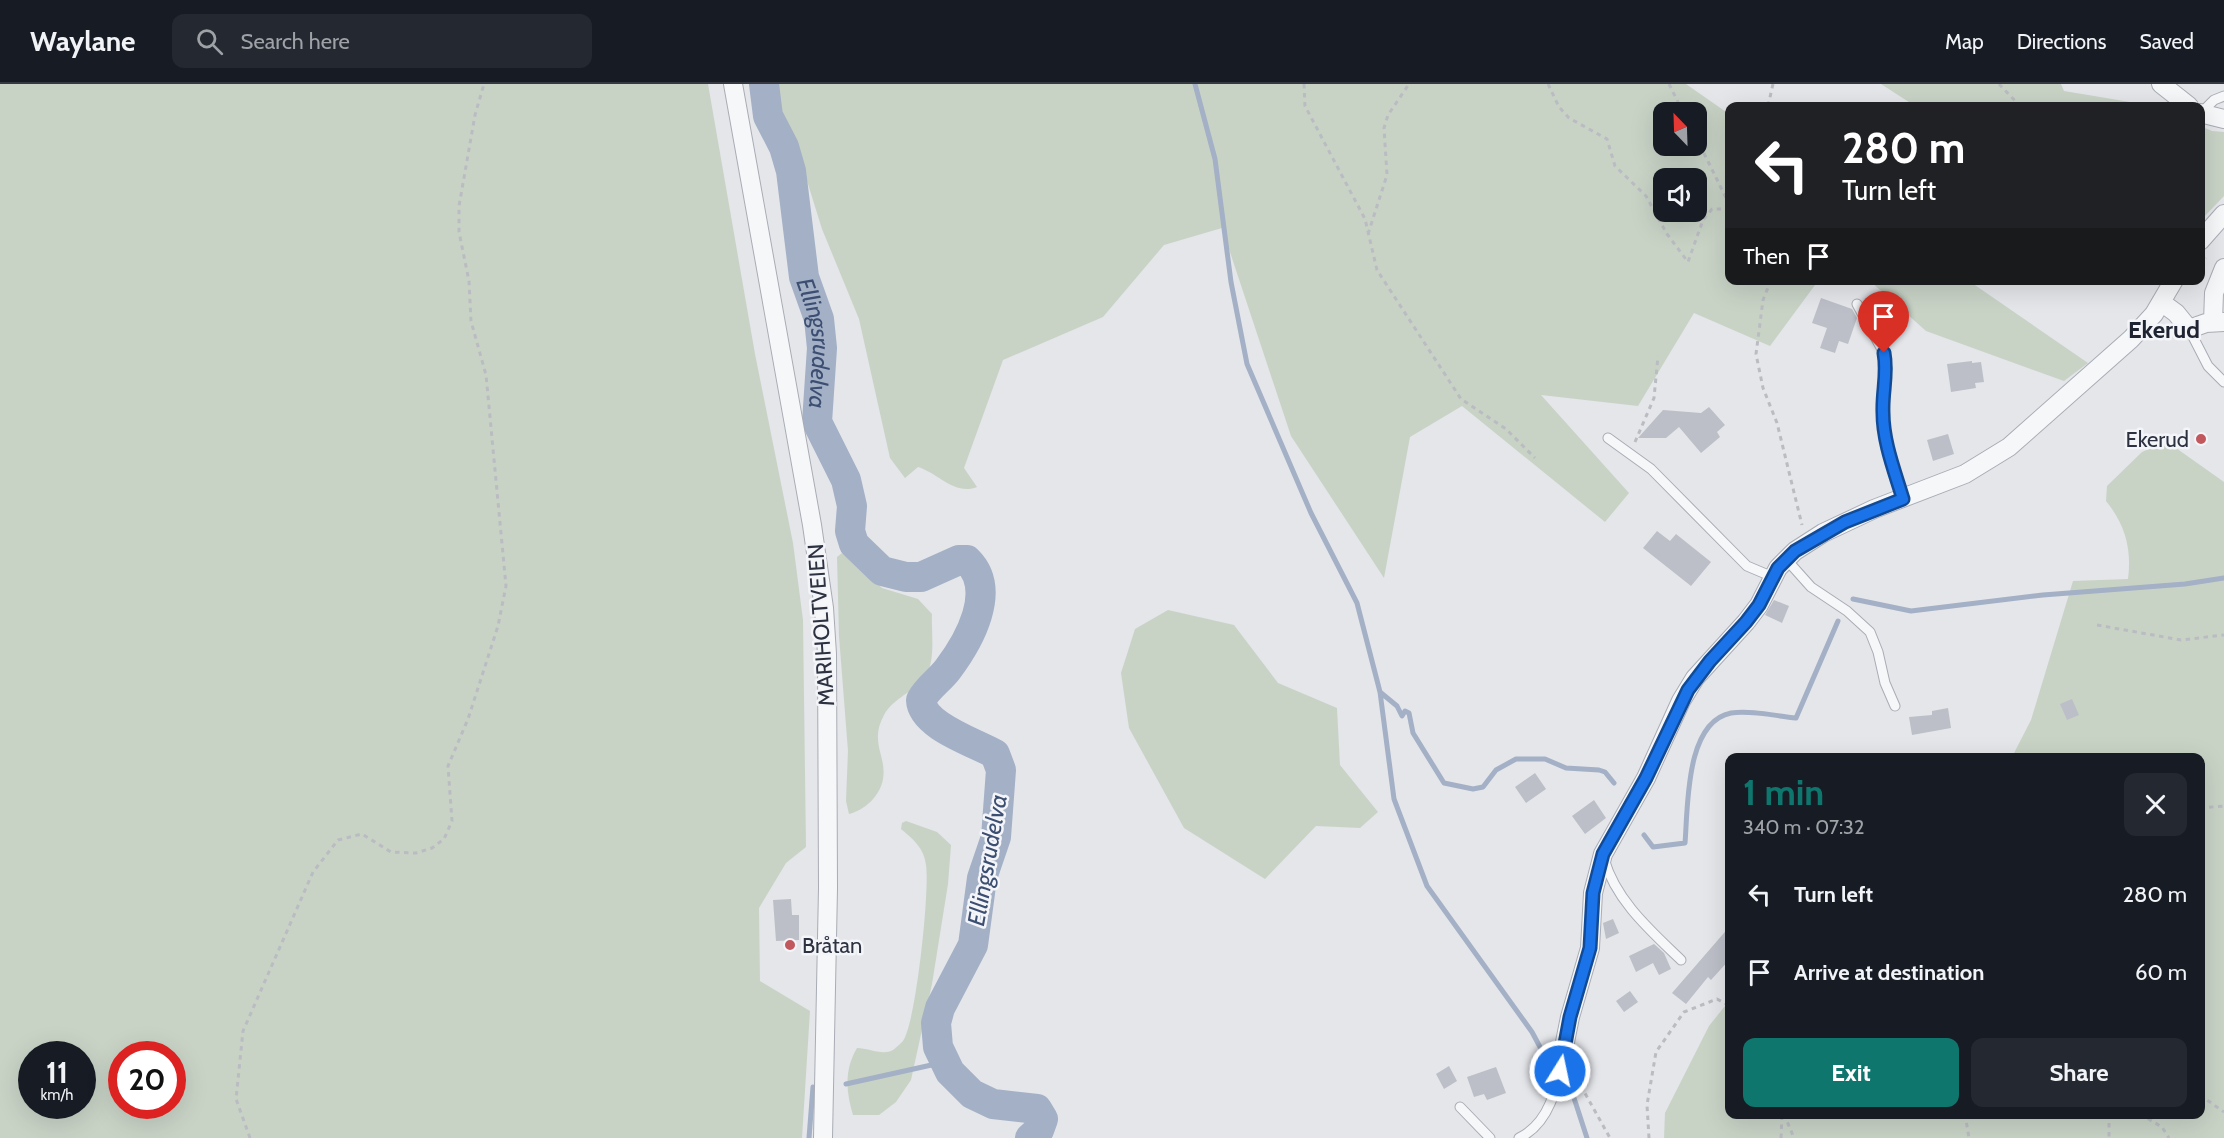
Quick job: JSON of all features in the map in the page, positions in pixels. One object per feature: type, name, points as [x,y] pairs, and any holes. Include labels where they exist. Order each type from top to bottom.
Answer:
[{"type":"street","name":"MARIHOLTVEIEN","points":[[733,84],[814,536],[824,608],[827,654],[828,888],[823,1138]]},
{"type":"street","points":[[2161,84],[2184,102]]},
{"type":"street","points":[[2205,114],[2224,119]]},
{"type":"street","points":[[2205,236],[2224,214]]},
{"type":"street","points":[[2161,302],[2176,313],[2189,329],[2219,322],[2214,293],[2224,268]]},
{"type":"street","points":[[1562,1056],[1570,1017],[1590,948],[1593,893],[1603,854],[1646,778],[1695,678],[1759,605],[1773,577],[1786,559],[1804,544],[1845,522],[1965,474],[2009,447],[2115,356],[2145,324],[2171,285]]},
{"type":"lane","points":[[2205,109],[2214,100],[2224,96]]},
{"type":"lane","points":[[1857,304],[1884,353],[1887,368],[1884,429],[1903,499]]},
{"type":"lane","points":[[2189,329],[2208,366],[2224,382]]},
{"type":"lane","points":[[1608,438],[1651,469],[1747,566],[1773,577]]},
{"type":"lane","points":[[1786,559],[1811,587],[1846,611],[1870,632],[1878,652],[1885,683],[1895,706]]},
{"type":"lane","points":[[1603,854],[1607,869],[1626,902],[1656,936],[1682,960]]},
{"type":"lane","points":[[1519,1138],[1536,1128],[1544,1116],[1557,1086],[1562,1056]]},
{"type":"lane","points":[[1460,1107],[1490,1138]]},
{"type":"path","points":[[250,1138],[236,1099],[243,1031],[313,872],[338,840],[362,834],[391,852],[408,853],[432,848],[444,839],[452,821],[448,766],[468,719],[498,626],[506,586],[486,375],[471,321],[469,281],[459,232],[460,195],[475,115],[484,84]]},
{"type":"path","points":[[1304,84],[1305,106],[1365,219],[1377,270],[1461,399],[1506,429],[1535,458]]},
{"type":"path","points":[[1368,236],[1387,175],[1384,128],[1388,115],[1409,84]]},
{"type":"path","points":[[1548,84],[1560,107],[1569,118],[1607,139],[1615,165],[1646,196],[1667,234],[1688,262],[1703,220],[1712,209],[1725,208]]},
{"type":"path","points":[[1668,84],[1678,102]]},
{"type":"path","points":[[1769,102],[1773,84]]},
{"type":"path","points":[[1999,84],[2016,102]]},
{"type":"path","points":[[1705,156],[1725,197]]},
{"type":"path","points":[[1768,285],[1763,300],[1756,354],[1763,388],[1777,423],[1784,456],[1800,508],[1804,544]]},
{"type":"path","points":[[1629,454],[1654,398],[1658,356]]},
{"type":"path","points":[[2097,625],[2181,640],[2224,635]]},
{"type":"path","points":[[2205,808],[2224,806]]},
{"type":"path","points":[[1649,1138],[1647,1105],[1656,1052],[1684,1012],[1717,999],[1725,1003]]},
{"type":"path","points":[[1562,1056],[1583,1088],[1610,1138]]},
{"type":"path","points":[[2205,1099],[2224,1112]]},
{"type":"path","points":[[1781,1138],[1783,1119]]},
{"type":"path","points":[[1785,1119],[1794,1138]]},
{"type":"path","points":[[1966,1119],[1970,1138]]},
{"type":"path","points":[[2109,1119],[2109,1138]]},
{"type":"path","points":[[2148,1119],[2162,1127],[2169,1138]]},
{"type":"shaded area","points":[[0,84],[708,84],[755,354],[793,543],[803,620],[806,847],[786,863],[759,908],[760,981],[810,1011],[802,1138],[0,1138]]},
{"type":"shaded area","points":[[761,84],[1686,84],[1725,111],[1725,285],[1815,285],[1770,346],[1694,313],[1638,406],[1541,395],[1629,493],[1605,522],[1462,406],[1410,437],[1384,578],[1291,436],[1222,228],[1164,245],[1103,317],[1003,360],[964,468],[977,487],[961,489],[918,467],[905,478],[890,458],[859,319],[822,229],[803,168]]},
{"type":"shaded area","points":[[1881,84],[2061,84],[2064,91],[2130,102],[1909,102]]},
{"type":"shaded area","points":[[2205,128],[2224,132],[2224,196],[2205,216]]},
{"type":"shaded area","points":[[1874,285],[1975,285],[2088,363],[2064,381],[1926,331]]},
{"type":"shaded area","points":[[2158,445],[2176,448],[2224,482],[2224,1138],[1664,1138],[1665,1113],[1709,1026],[1725,1006],[1725,1119],[2205,1119],[2205,753],[2014,753],[2031,720],[2073,581],[2128,579],[2129,557],[2126,537],[2106,501],[2107,486],[2142,452]]},
{"type":"shaded area","points":[[842,553],[882,588],[918,599],[932,614],[932,649],[927,675],[888,709],[880,725],[878,741],[884,771],[879,791],[861,809],[849,814],[846,801],[848,751],[839,636],[837,557]]},
{"type":"shaded area","points":[[1168,610],[1234,625],[1278,683],[1337,708],[1340,765],[1378,812],[1360,828],[1316,826],[1265,879],[1184,828],[1129,728],[1121,673],[1135,629]]},
{"type":"shaded area","points":[[906,821],[937,832],[951,845],[948,884],[932,984],[911,1080],[896,1102],[879,1115],[853,1115],[849,1098],[848,1073],[857,1048],[880,1052],[893,1050],[903,1041],[913,1009],[921,955],[927,879],[923,854],[914,840],[901,829],[902,823]]},
{"type":"building","points":[[1876,296],[1885,312],[1873,319],[1864,303]]},
{"type":"building","points":[[1821,298],[1852,309],[1857,318],[1848,344],[1839,341],[1835,353],[1820,348],[1827,328],[1812,323]]},
{"type":"building","points":[[1972,361],[1972,363],[1981,362],[1984,382],[1975,383],[1976,388],[1951,392],[1947,364]]},
{"type":"building","points":[[1709,407],[1725,425],[1717,432],[1720,437],[1701,453],[1679,427],[1666,438],[1638,438],[1663,410],[1701,413]]},
{"type":"building","points":[[1948,434],[1954,454],[1933,461],[1927,440]]},
{"type":"building","points":[[1657,531],[1670,541],[1676,534],[1711,562],[1691,586],[1643,548]]},
{"type":"building","points":[[1774,600],[1789,606],[1782,623],[1765,615]]},
{"type":"building","points":[[2072,699],[2079,715],[2067,720],[2060,704]]},
{"type":"building","points":[[1948,708],[1951,728],[1912,735],[1909,717],[1932,715],[1932,711]]},
{"type":"building","points":[[1535,773],[1546,789],[1526,803],[1515,787]]},
{"type":"building","points":[[1594,800],[1606,818],[1585,834],[1572,816]]},
{"type":"building","points":[[791,899],[792,915],[799,915],[799,940],[776,941],[773,900]]},
{"type":"building","points":[[1613,919],[1619,933],[1606,939],[1603,923]]},
{"type":"building","points":[[1725,932],[1725,965],[1711,980],[1708,977],[1686,1004],[1672,993]]},
{"type":"building","points":[[1654,944],[1664,953],[1671,969],[1659,975],[1653,963],[1636,972],[1629,956]]},
{"type":"building","points":[[1630,991],[1638,1002],[1624,1012],[1616,1001]]},
{"type":"building","points":[[1449,1066],[1457,1081],[1444,1089],[1436,1074]]},
{"type":"building","points":[[1496,1067],[1506,1093],[1487,1100],[1484,1094],[1474,1097],[1467,1077]]},
{"type":"waterway","name":"Ellingsrudelva","points":[[764,84],[768,116],[784,147],[791,171],[804,277],[819,319],[822,348],[817,422],[846,480],[852,506],[850,531],[854,544],[882,571],[906,577],[921,577],[959,560],[967,560],[976,572],[980,586],[977,615],[964,644],[948,669],[921,700],[930,718],[939,725],[995,754],[1001,770],[996,837],[982,878],[973,945],[940,1008],[936,1023],[938,1047],[950,1072],[972,1094],[993,1104],[1037,1109],[1043,1119],[1039,1130],[1030,1138]]},
{"type":"waterway","points":[[1195,84],[1215,159],[1231,282],[1247,364],[1311,513],[1357,603],[1380,692],[1394,799],[1427,886],[1532,1032],[1548,1062]]},
{"type":"waterway","points":[[1853,599],[1911,611],[2043,595],[2185,584],[2224,578]]},
{"type":"waterway","points":[[1644,835],[1653,847],[1685,843],[1692,768],[1705,732],[1716,720],[1731,713],[1755,713],[1796,718],[1838,621]]},
{"type":"waterway","points":[[1380,692],[1397,706],[1402,716],[1405,711],[1409,713],[1413,733],[1444,783],[1473,789],[1483,787],[1496,770],[1516,759],[1545,759],[1566,768],[1599,770],[1605,772],[1614,783]]},
{"type":"waterway","points":[[846,1084],[945,1062]]},
{"type":"waterway","points":[[1565,1082],[1574,1098],[1587,1138]]},
{"type":"waterway","points":[[809,1138],[813,1087]]},
{"type":"place","name":"Ekerud","points":[[2201,439]]},
{"type":"place","name":"Bråtan","points":[[790,945]]},
{"type":"district","name":"Ekerud","points":[[2164,329]]},
{"type":"route","points":[[1560,1071],[1570,1017],[1593,933],[1593,893],[1597,871],[1603,854],[1646,778],[1695,678],[1746,622],[1759,605],[1778,568],[1795,551],[1823,532],[1874,509],[1903,499],[1884,429],[1883,400],[1887,384],[1884,353]]}]
